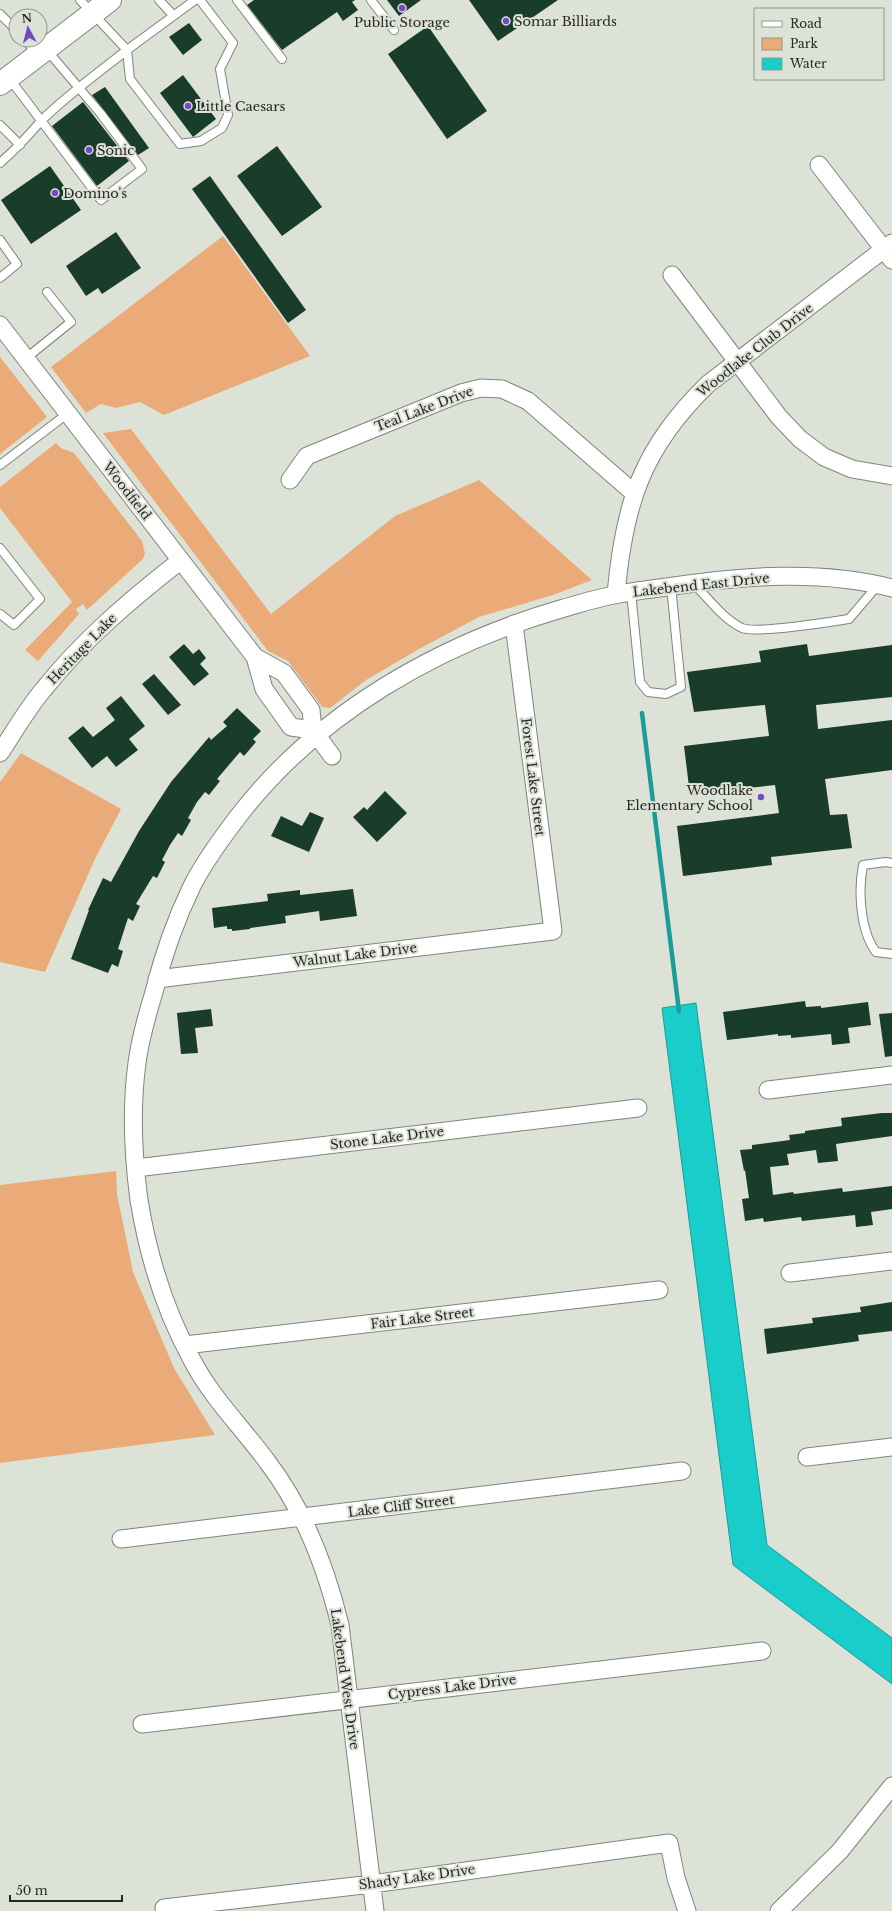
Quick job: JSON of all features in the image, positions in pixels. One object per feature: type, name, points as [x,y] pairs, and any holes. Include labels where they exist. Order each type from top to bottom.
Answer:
[{"type":"main road","points":[[48,39],[86,7],[110,0]]},
{"type":"main road","points":[[4,81],[37,48]]},
{"type":"street","points":[[819,165],[889,250]]},
{"type":"street","name":"Woodlake Club Drive","points":[[624,593],[619,562],[634,493],[656,448],[671,425],[688,404],[708,384],[889,250]]},
{"type":"street","points":[[672,275],[779,417],[800,439],[824,457],[852,469],[892,476]]},
{"type":"street","name":"Woodfield","points":[[0,325],[254,657],[264,689],[291,727],[315,733],[311,710],[284,673],[254,657]]},
{"type":"street","name":"Teal Lake Drive","points":[[290,480],[307,456],[461,393],[481,388],[502,389],[528,401],[634,493]]},
{"type":"street","name":"Heritage Lake","points":[[3,742],[42,691],[84,643],[130,600],[180,561]]},
{"type":"street","name":"Lakebend East Drive","points":[[514,624],[624,593],[693,583],[782,576],[832,578],[885,586]]},
{"type":"street","name":"Lakebend West Drive","points":[[375,1911],[340,1625],[330,1586],[316,1547],[302,1518],[271,1466],[219,1404],[192,1361],[165,1300],[149,1250],[139,1198],[134,1141],[138,1058],[157,979],[174,930],[193,883],[222,839],[252,799],[315,733],[411,671],[471,640],[514,624]]},
{"type":"street","name":"Forest Lake Street","points":[[514,624],[553,931]]},
{"type":"street","points":[[315,733],[332,756]]},
{"type":"street","name":"Walnut Lake Drive","points":[[157,979],[553,931]]},
{"type":"street","points":[[768,1090],[892,1075]]},
{"type":"street","name":"Stone Lake Drive","points":[[136,1168],[638,1108]]},
{"type":"street","points":[[790,1273],[892,1261]]},
{"type":"street","name":"Fair Lake Street","points":[[185,1346],[659,1290]]},
{"type":"street","points":[[807,1457],[892,1447]]},
{"type":"street","name":"Lake Cliff Street","points":[[121,1539],[682,1471]]},
{"type":"street","name":"Cypress Lake Drive","points":[[142,1724],[762,1650]]},
{"type":"street","points":[[779,1911],[840,1851],[892,1786]]},
{"type":"street","name":"Shady Lake Drive","points":[[164,1908],[372,1884],[669,1844],[676,1878],[687,1911]]},
{"type":"lane","points":[[159,0],[173,15]]},
{"type":"lane","points":[[0,163],[20,145],[42,121],[79,88],[173,15],[195,0]]},
{"type":"lane","points":[[86,7],[127,50],[130,79],[180,144],[201,141],[222,128],[228,115],[220,69],[233,44],[200,0]]},
{"type":"lane","points":[[238,0],[282,60]]},
{"type":"lane","points":[[371,0],[394,30]]},
{"type":"lane","points":[[0,14],[8,22]]},
{"type":"lane","points":[[4,81],[42,121],[101,200],[142,169],[101,114],[79,88],[37,48]]},
{"type":"lane","points":[[0,125],[20,145]]},
{"type":"lane","points":[[0,240],[16,264],[0,278]]},
{"type":"lane","points":[[25,359],[70,322],[47,292]]},
{"type":"lane","points":[[0,465],[67,414]]},
{"type":"lane","points":[[0,548],[40,599],[14,625],[0,614]]},
{"type":"lane","points":[[693,583],[729,619],[742,628],[758,630],[849,620],[885,586]]},
{"type":"lane","points":[[624,593],[640,682],[648,692],[666,694],[681,687],[671,586]]},
{"type":"lane","points":[[892,863],[863,865],[861,876],[861,907],[869,943],[876,952],[892,954]]},
{"type":"green space","points":[[223,236],[310,356],[164,415],[140,402],[116,408],[101,404],[86,413],[51,367]]},
{"type":"green space","points":[[0,357],[47,417],[0,454]]},
{"type":"green space","points":[[131,429],[271,614],[395,516],[479,480],[592,580],[553,595],[479,617],[419,649],[366,680],[330,708],[322,707],[288,661],[268,651],[103,433]]},
{"type":"green space","points":[[56,443],[61,448],[74,453],[142,541],[145,553],[143,559],[87,610],[83,604],[76,609],[79,614],[38,661],[25,650],[72,602],[0,508],[0,487]]},
{"type":"green space","points":[[21,753],[121,809],[94,861],[45,972],[0,962],[0,782]]},
{"type":"green space","points":[[116,1171],[117,1194],[133,1272],[174,1368],[215,1435],[0,1463],[0,1185]]},
{"type":"water","points":[[696,1003],[767,1545],[892,1638],[892,1684],[733,1565],[662,1008]]},
{"type":"building","points":[[254,0],[355,0],[352,2],[358,10],[343,21],[337,12],[282,50],[247,5]]},
{"type":"building","name":"Public Storage","points":[[387,0],[421,0],[399,16]]},
{"type":"building","name":"Somar Billiards","points":[[469,0],[558,0],[498,41]]},
{"type":"building","points":[[189,23],[202,40],[183,55],[169,37]]},
{"type":"building","points":[[428,26],[487,111],[447,139],[388,54]]},
{"type":"building","name":"Little Caesars","points":[[183,75],[216,119],[193,137],[160,93]]},
{"type":"building","points":[[105,87],[149,148],[138,155],[92,95]]},
{"type":"building","name":"Sonic","points":[[83,102],[129,161],[97,186],[52,126]]},
{"type":"building","points":[[277,146],[322,207],[282,236],[237,176]]},
{"type":"building","points":[[50,166],[81,210],[31,244],[1,200]]},
{"type":"building","points":[[210,176],[306,310],[288,323],[192,189]]},
{"type":"building","points":[[116,232],[141,268],[102,294],[98,288],[86,296],[66,266]]},
{"type":"building","points":[[184,644],[193,654],[199,649],[206,658],[200,664],[209,674],[194,686],[169,657]]},
{"type":"building","points":[[807,644],[809,656],[892,645],[892,697],[816,705],[818,729],[892,720],[892,770],[825,779],[830,815],[847,814],[852,848],[771,857],[772,865],[683,876],[677,826],[779,813],[775,785],[690,795],[684,746],[769,736],[765,705],[694,712],[687,672],[761,662],[759,651]]},
{"type":"building","points":[[154,674],[181,705],[168,715],[142,684]]},
{"type":"building","points":[[121,696],[145,726],[129,739],[138,750],[116,767],[107,756],[92,768],[68,738],[83,726],[93,737],[115,720],[106,708]]},
{"type":"building","points":[[237,708],[261,731],[253,739],[256,742],[244,756],[240,752],[217,779],[220,781],[209,795],[205,792],[197,802],[188,818],[191,820],[182,836],[178,833],[170,845],[162,860],[165,862],[157,878],[153,876],[136,904],[140,906],[133,921],[128,918],[118,949],[123,951],[118,967],[112,964],[108,973],[71,959],[88,910],[103,878],[111,882],[139,831],[171,782],[209,737],[211,740],[227,726],[223,722]]},
{"type":"building","points":[[385,791],[407,813],[377,842],[353,817],[364,807],[367,810]]},
{"type":"building","points":[[310,812],[324,818],[309,852],[271,836],[281,816],[302,826]]},
{"type":"building","points":[[353,889],[357,916],[320,921],[319,911],[285,916],[286,923],[250,929],[232,931],[232,929],[227,929],[227,926],[214,928],[212,908],[268,901],[267,894],[300,890],[300,895]]},
{"type":"building","points":[[805,1001],[806,1007],[821,1006],[821,1008],[868,1002],[871,1025],[848,1028],[850,1043],[832,1045],[831,1034],[791,1038],[791,1035],[778,1036],[778,1034],[727,1040],[723,1012]]},
{"type":"building","points":[[211,1009],[213,1026],[195,1028],[198,1053],[181,1054],[177,1013]]},
{"type":"building","points":[[892,1013],[892,1056],[885,1057],[879,1014]]},
{"type":"building","points":[[892,1113],[892,1136],[836,1144],[838,1161],[818,1163],[816,1150],[787,1154],[789,1165],[770,1167],[773,1195],[842,1188],[843,1192],[892,1186],[892,1209],[871,1212],[873,1225],[856,1227],[855,1215],[802,1221],[801,1217],[764,1222],[763,1218],[745,1221],[742,1199],[749,1198],[745,1170],[744,1171],[740,1150],[752,1149],[752,1145],[790,1140],[789,1135],[805,1133],[805,1131],[842,1126],[841,1118]]},
{"type":"building","points":[[892,1302],[892,1331],[858,1335],[859,1341],[767,1354],[764,1329],[813,1323],[812,1318],[861,1312],[860,1307]]},
{"type":"waterway","points":[[642,713],[679,1011]]},
{"type":"place","name":"Public Storage","points":[[402,8]]},
{"type":"place","name":"Somar Billiards","points":[[506,21]]},
{"type":"place","name":"Little Caesars","points":[[188,106]]},
{"type":"place","name":"Sonic","points":[[89,150]]},
{"type":"place","name":"Domino's","points":[[55,193]]},
{"type":"place","name":"Woodlake Elementary School","points":[[761,797]]}]
